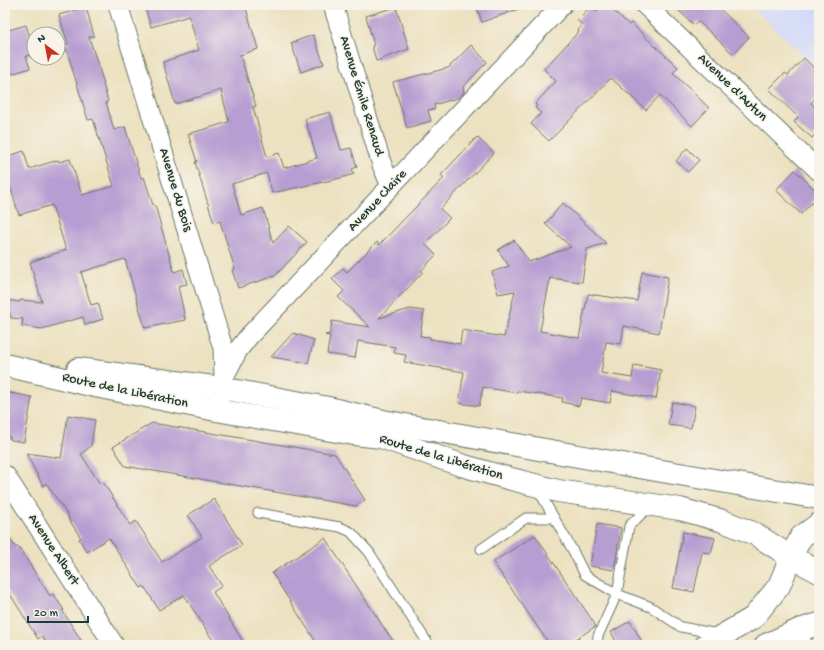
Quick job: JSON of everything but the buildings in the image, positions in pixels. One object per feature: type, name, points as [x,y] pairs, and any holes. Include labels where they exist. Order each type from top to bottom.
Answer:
[{"type":"main road","name":"Route de la Libération","points":[[5,364],[82,369],[223,382],[384,421],[819,498]]},
{"type":"main road","name":"Route de la Libération","points":[[5,364],[96,386],[216,410],[347,433],[381,437],[468,467],[558,491],[680,509],[723,521],[755,534],[791,557],[819,572]]},
{"type":"main road","points":[[714,640],[753,618],[779,586],[801,537],[819,524]]},
{"type":"main road","points":[[766,645],[809,633]]},
{"type":"street","name":"Avenue du Bois","points":[[118,5],[223,348],[223,382]]},
{"type":"street","name":"Avenue Émile Renaud","points":[[333,5],[382,165],[391,186]]},
{"type":"street","name":"Avenue d'Autun","points":[[645,5],[819,171]]},
{"type":"street","name":"Avenue Claire","points":[[216,410],[223,382],[238,350],[249,336],[391,186],[555,8]]},
{"type":"street","name":"Avenue Albert","points":[[5,475],[114,645]]},
{"type":"lane","points":[[535,485],[585,575],[617,594],[651,607],[681,627],[714,640]]},
{"type":"lane","points":[[597,645],[598,636],[617,594],[629,526],[652,505]]},
{"type":"lane","points":[[258,513],[340,527],[351,532],[369,552],[429,645]]},
{"type":"lane","points":[[481,549],[526,518],[554,518]]},
{"type":"shaded area","points":[[750,5],[819,5],[819,70]]}]
